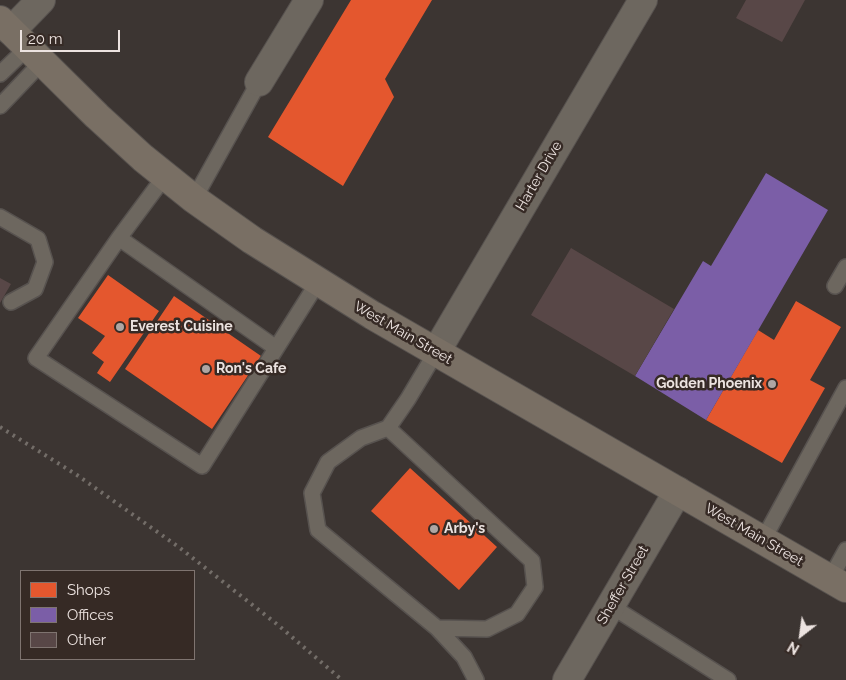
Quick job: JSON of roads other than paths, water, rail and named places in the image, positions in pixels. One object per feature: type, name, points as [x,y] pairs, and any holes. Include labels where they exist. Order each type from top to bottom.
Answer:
[{"type":"main road","name":"West Main Street","points":[[20,40],[97,116],[164,176],[252,240],[318,282],[436,352],[838,584]]},
{"type":"street","points":[[20,40],[41,0]]},
{"type":"street","points":[[259,82],[309,0]]},
{"type":"street","name":"Harter Drive","points":[[436,352],[642,0]]},
{"type":"street","name":"Sheffer Street","points":[[567,680],[678,491]]},
{"type":"lane","points":[[0,74],[20,40]]},
{"type":"lane","points":[[0,106],[20,40]]},
{"type":"lane","points":[[194,199],[259,82]]},
{"type":"lane","points":[[164,176],[36,358],[202,466],[318,282]]},
{"type":"lane","points":[[0,217],[38,239],[45,262],[35,289],[11,302]]},
{"type":"lane","points":[[119,238],[276,348]]},
{"type":"lane","points":[[835,286],[846,267]]},
{"type":"lane","points":[[436,352],[388,428],[361,438],[328,462],[312,493],[318,530],[437,628],[464,657],[476,680]]},
{"type":"lane","points":[[763,540],[846,388]]},
{"type":"lane","points":[[388,428],[532,561],[535,587],[517,614],[487,629],[437,628]]},
{"type":"lane","points":[[838,584],[846,550]]},
{"type":"lane","points":[[611,606],[728,680]]},
{"type":"railway","points":[[0,427],[77,475],[180,548],[278,625],[342,680]]},
{"type":"place","name":"Everest Cuisine","points":[[120,327]]},
{"type":"place","name":"Ron's Cafe","points":[[206,369]]},
{"type":"place","name":"Golden Phoenix","points":[[772,384]]},
{"type":"place","name":"Arby's","points":[[434,529]]}]
